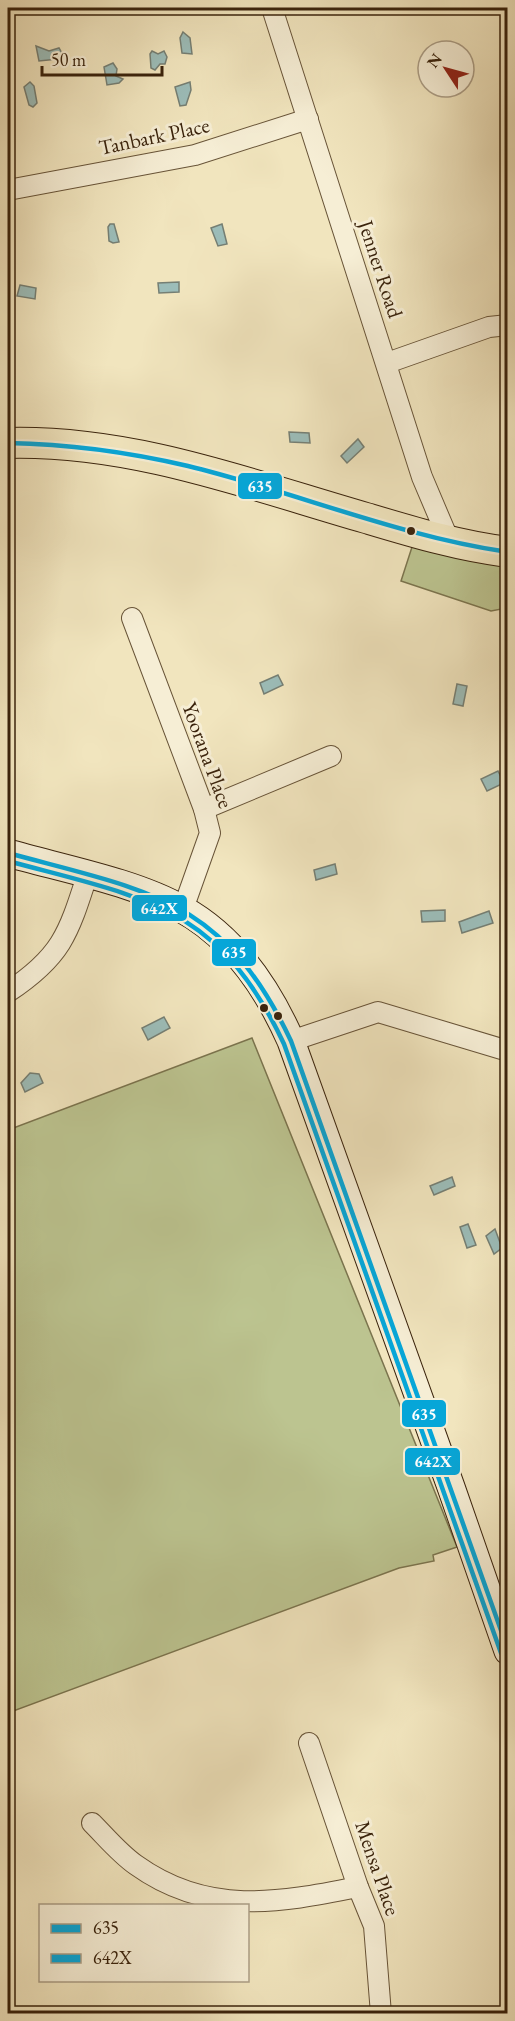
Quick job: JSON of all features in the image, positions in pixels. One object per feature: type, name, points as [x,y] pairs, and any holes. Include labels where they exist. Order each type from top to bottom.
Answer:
[{"type":"main road","points":[[8,443],[45,442],[120,450],[193,467],[450,543],[507,552]]},
{"type":"street","name":"Jenner Road","points":[[272,8],[422,477],[450,543]]},
{"type":"street","name":"Tanbark Place","points":[[8,190],[195,155],[308,119]]},
{"type":"street","points":[[387,363],[489,327],[507,325]]},
{"type":"street","name":"Yoorana Place","points":[[132,618],[204,809],[210,833],[183,909]]},
{"type":"street","points":[[204,809],[331,756]]},
{"type":"street","points":[[8,853],[150,894],[183,909],[217,936],[254,974],[291,1041],[452,1487],[507,1651]]},
{"type":"street","points":[[8,992],[45,964],[58,950],[71,927],[87,876]]},
{"type":"street","points":[[291,1041],[378,1012],[507,1052]]},
{"type":"street","name":"Mensa Place","points":[[309,1743],[358,1887],[374,1926],[381,2013]]},
{"type":"street","points":[[93,1823],[134,1864],[164,1882],[209,1899],[259,1902],[298,1899],[358,1887]]},
{"type":"green space","points":[[412,547],[507,558],[507,608],[491,611],[401,581]]},
{"type":"green space","points":[[252,1038],[457,1547],[433,1555],[434,1561],[399,1568],[8,1713],[8,1130]]},
{"type":"water","points":[[183,32],[190,38],[192,54],[182,53],[180,38]]},
{"type":"water","points":[[36,46],[49,51],[59,48],[63,55],[58,59],[39,61]]},
{"type":"water","points":[[152,51],[158,54],[164,51],[167,57],[165,64],[160,64],[155,70],[151,68],[150,54]]},
{"type":"water","points":[[113,63],[117,69],[116,76],[123,79],[119,83],[107,85],[104,67]]},
{"type":"water","points":[[30,82],[34,86],[37,103],[33,107],[29,105],[24,87]]},
{"type":"water","points":[[190,82],[191,90],[186,105],[180,106],[175,87]]},
{"type":"water","points":[[114,224],[119,242],[109,241],[108,227]]},
{"type":"water","points":[[222,224],[227,244],[218,246],[211,228]]},
{"type":"water","points":[[179,282],[179,292],[159,293],[158,283]]},
{"type":"water","points":[[20,285],[36,288],[35,299],[17,296]]},
{"type":"water","points":[[289,432],[309,433],[310,443],[290,442]]},
{"type":"water","points":[[358,439],[364,447],[347,463],[341,456]]},
{"type":"water","points":[[278,675],[283,685],[264,694],[260,683]]},
{"type":"water","points":[[457,684],[467,686],[463,706],[453,704]]},
{"type":"water","points":[[498,771],[504,783],[487,791],[481,779]]},
{"type":"water","points":[[335,864],[337,874],[316,880],[314,870]]},
{"type":"water","points":[[445,910],[445,921],[422,922],[421,911]]},
{"type":"water","points":[[489,911],[493,923],[462,933],[459,922]]},
{"type":"water","points":[[164,1017],[170,1028],[148,1040],[142,1028]]},
{"type":"water","points":[[30,1073],[39,1074],[43,1083],[25,1092],[21,1083]]},
{"type":"water","points":[[452,1177],[455,1186],[434,1195],[430,1186]]},
{"type":"water","points":[[468,1224],[476,1245],[467,1248],[460,1227]]},
{"type":"water","points":[[495,1229],[502,1248],[494,1254],[486,1236]]},
{"type":"transit line","name":"635","points":[[8,443],[76,447],[166,461],[228,477],[387,525],[467,545],[508,552]]},
{"type":"transit line","name":"635","points":[[8,853],[102,878],[141,891],[176,907],[208,928],[238,956],[265,993],[291,1041],[508,1650]]},
{"type":"transit line","name":"642X","points":[[8,861],[138,898],[172,914],[204,934],[232,962],[259,997],[284,1044],[501,1653]]}]
